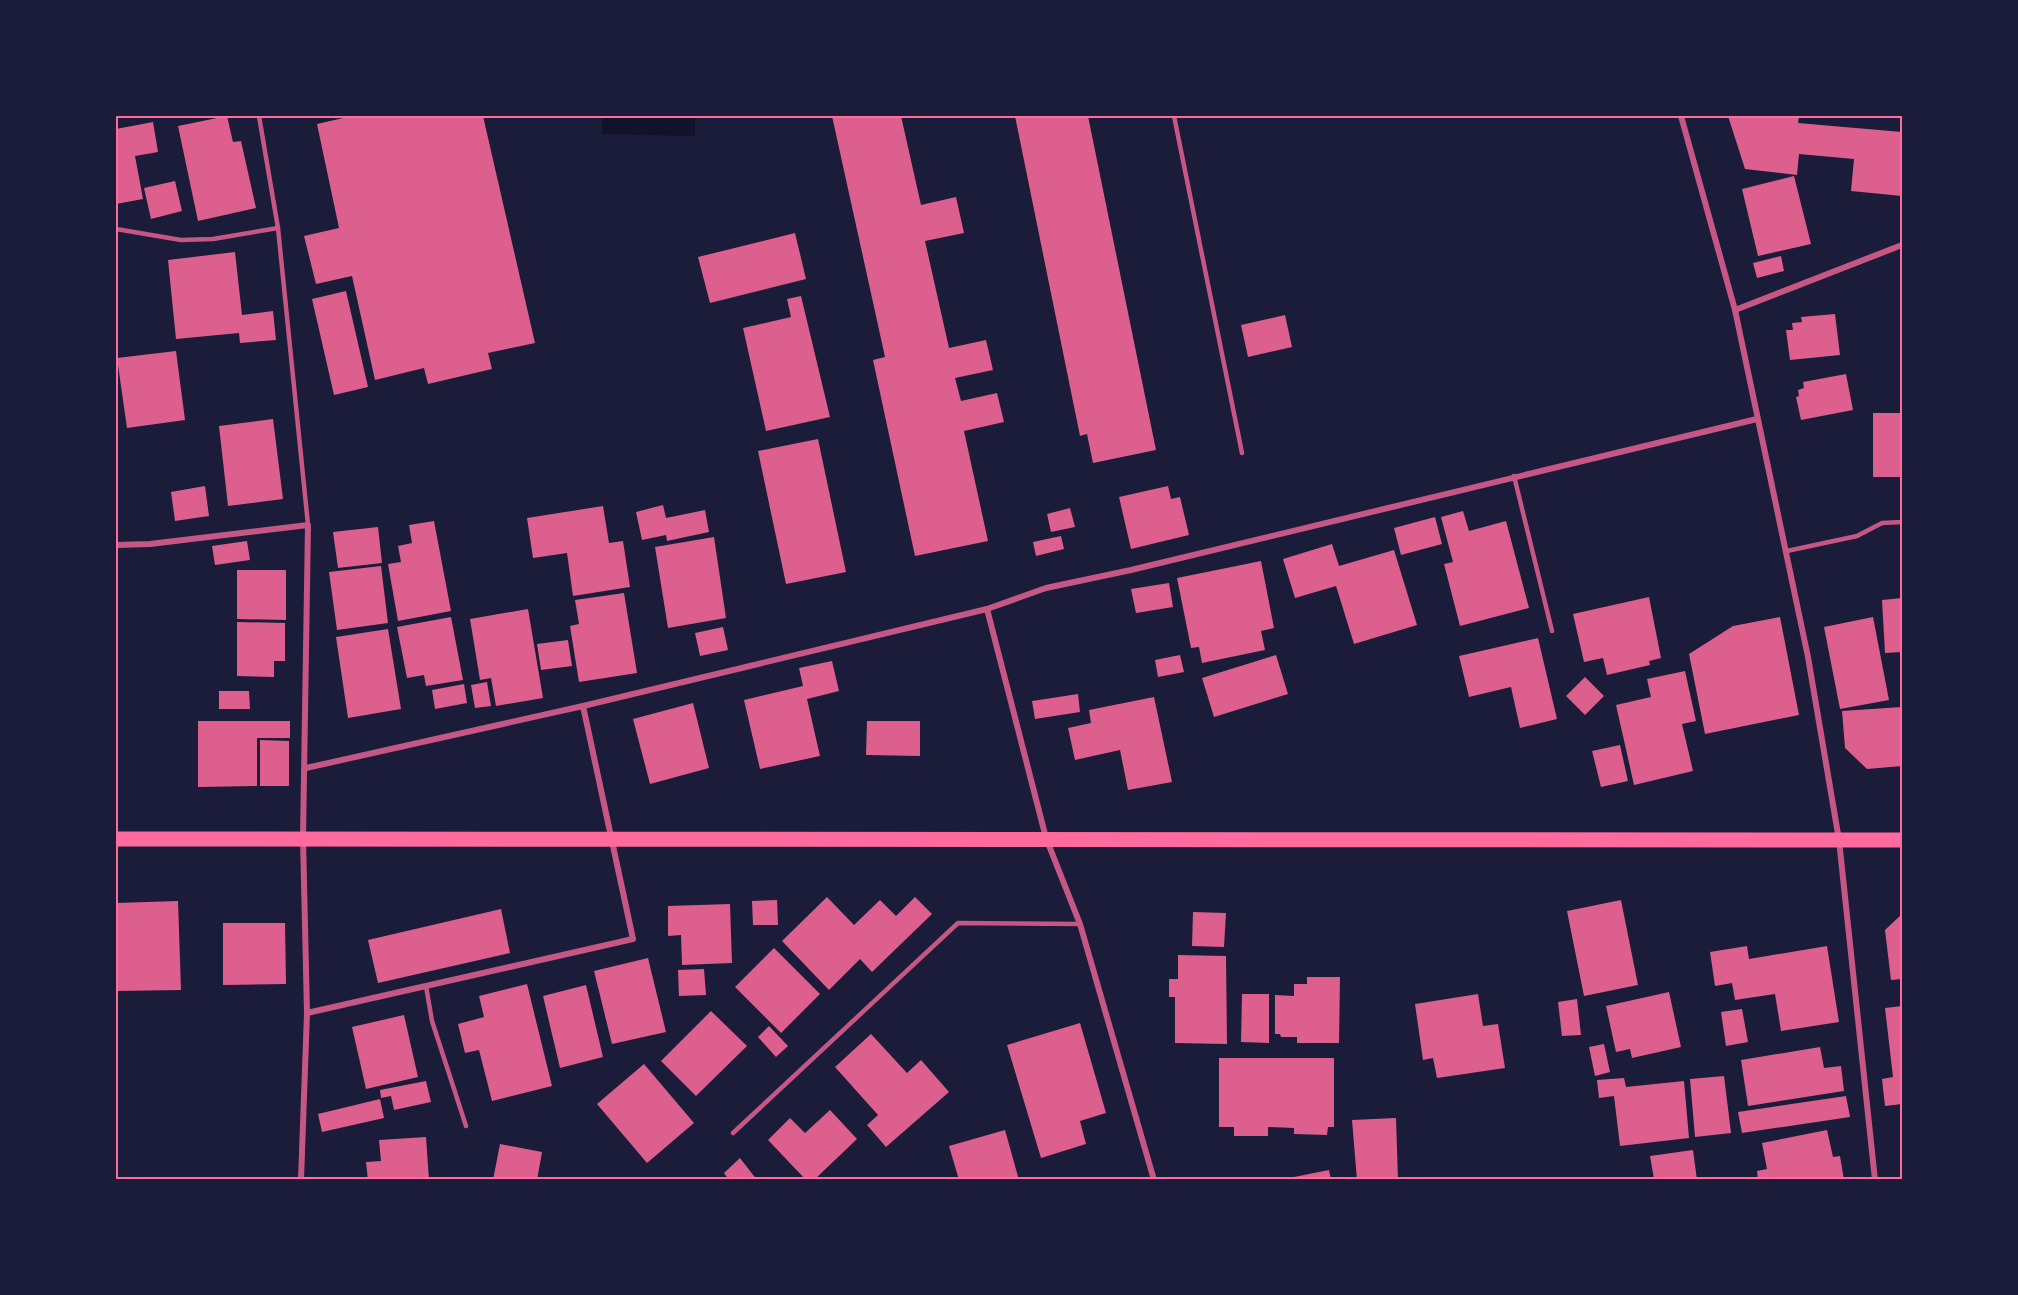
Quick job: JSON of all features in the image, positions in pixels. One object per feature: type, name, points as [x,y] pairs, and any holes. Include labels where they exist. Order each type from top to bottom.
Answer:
[{"type":"main road","points":[[116,839],[303,838],[614,842],[1046,838],[1902,840]]},
{"type":"street","points":[[1682,116],[1735,310],[1787,551],[1839,840],[1875,1179]]},
{"type":"street","points":[[1735,310],[1902,245]]},
{"type":"street","points":[[306,768],[583,706],[987,609],[1046,588],[1131,570],[1757,419]]},
{"type":"street","points":[[116,545],[150,544],[308,525],[306,768],[303,838],[307,1013],[301,1179]]},
{"type":"street","points":[[987,609],[1046,838],[1080,924],[1154,1179]]},
{"type":"street","points":[[307,1013],[633,939],[583,706]]},
{"type":"lane","points":[[259,116],[278,228],[308,525]]},
{"type":"lane","points":[[1174,116],[1242,453]]},
{"type":"lane","points":[[116,229],[181,240],[213,239],[278,228]]},
{"type":"lane","points":[[1514,476],[1552,631]]},
{"type":"lane","points":[[1787,551],[1857,536],[1882,523],[1902,522]]},
{"type":"lane","points":[[733,1133],[958,923],[1080,924]]},
{"type":"lane","points":[[426,986],[432,1021],[465,1126]]},
{"type":"shaded area","points":[[602,116],[695,116],[695,136],[602,134]]},
{"type":"building","points":[[227,116],[233,142],[241,141],[256,208],[198,221],[178,126]]},
{"type":"building","points":[[352,116],[483,116],[535,343],[488,353],[492,369],[428,384],[424,368],[375,380],[352,276],[316,284],[304,236],[339,228],[317,124]]},
{"type":"building","points":[[832,116],[901,116],[921,205],[956,197],[964,233],[925,241],[949,348],[986,340],[993,370],[955,378],[961,401],[997,393],[1004,422],[964,431],[988,541],[915,556],[873,360],[885,357]]},
{"type":"building","points":[[1015,116],[1088,116],[1156,450],[1093,463],[1087,434],[1080,436]]},
{"type":"building","points":[[1728,116],[1799,116],[1798,123],[1902,132],[1902,196],[1851,191],[1854,159],[1799,154],[1797,175],[1745,169]]},
{"type":"building","points":[[153,122],[158,152],[135,156],[143,199],[116,204],[116,129]]},
{"type":"building","points":[[1794,176],[1811,244],[1758,256],[1742,189]]},
{"type":"building","points":[[175,181],[182,211],[151,219],[144,188]]},
{"type":"building","points":[[795,233],[806,279],[710,303],[698,257]]},
{"type":"building","points":[[235,252],[242,315],[273,311],[276,340],[240,343],[239,333],[176,339],[168,260]]},
{"type":"building","points":[[1781,256],[1784,271],[1757,278],[1753,263]]},
{"type":"building","points":[[346,291],[368,387],[334,395],[312,299]]},
{"type":"building","points":[[801,296],[830,417],[766,431],[743,328],[791,317],[787,299]]},
{"type":"building","points":[[1835,314],[1840,355],[1790,360],[1786,330],[1793,330],[1792,323],[1802,322],[1801,317]]},
{"type":"building","points":[[1285,315],[1292,347],[1248,357],[1241,325]]},
{"type":"building","points":[[176,351],[185,420],[127,428],[117,358]]},
{"type":"building","points":[[1846,374],[1853,410],[1801,420],[1796,397],[1799,396],[1798,390],[1804,388],[1803,382]]},
{"type":"building","points":[[1873,413],[1902,413],[1902,477],[1873,477]]},
{"type":"building","points":[[273,419],[283,499],[228,506],[219,426]]},
{"type":"building","points":[[818,439],[846,572],[786,584],[758,451]]},
{"type":"building","points":[[205,486],[209,516],[175,521],[171,492]]},
{"type":"building","points":[[1168,486],[1171,499],[1180,497],[1189,535],[1131,549],[1119,497]]},
{"type":"building","points":[[663,505],[666,518],[705,510],[709,532],[667,541],[666,535],[642,540],[636,512]]},
{"type":"building","points":[[603,506],[609,543],[623,541],[630,587],[573,596],[567,553],[533,558],[527,518]]},
{"type":"building","points":[[1070,508],[1075,527],[1051,532],[1047,514]]},
{"type":"building","points":[[1463,511],[1469,531],[1506,521],[1529,608],[1460,626],[1444,564],[1453,562],[1441,517]]},
{"type":"building","points":[[1435,517],[1442,544],[1401,555],[1394,528]]},
{"type":"building","points":[[434,521],[451,611],[398,621],[388,564],[401,562],[398,546],[412,543],[409,525]]},
{"type":"building","points":[[378,527],[382,563],[338,568],[333,532]]},
{"type":"building","points":[[1061,536],[1064,549],[1036,556],[1033,542]]},
{"type":"building","points":[[714,537],[726,618],[668,628],[655,547]]},
{"type":"building","points":[[247,541],[250,560],[215,565],[212,546]]},
{"type":"building","points":[[1332,544],[1339,566],[1394,550],[1417,625],[1354,644],[1336,586],[1295,598],[1283,559]]},
{"type":"building","points":[[1261,561],[1274,628],[1261,631],[1265,650],[1202,663],[1199,647],[1191,648],[1177,578]]},
{"type":"building","points":[[381,566],[388,623],[337,630],[329,572]]},
{"type":"building","points":[[237,570],[286,570],[286,620],[237,619]]},
{"type":"building","points":[[1169,583],[1173,607],[1136,613],[1131,589]]},
{"type":"building","points":[[624,593],[637,673],[579,682],[570,626],[579,624],[575,600]]},
{"type":"building","points":[[1649,597],[1661,658],[1649,661],[1650,665],[1607,675],[1603,658],[1584,662],[1573,614]]},
{"type":"building","points":[[1902,598],[1902,652],[1885,653],[1882,600]]},
{"type":"building","points":[[528,609],[543,698],[496,706],[491,678],[480,680],[470,619]]},
{"type":"building","points":[[451,617],[463,680],[426,686],[424,675],[407,678],[397,627]]},
{"type":"building","points":[[1780,617],[1799,715],[1705,734],[1689,654],[1733,626]]},
{"type":"building","points":[[1873,617],[1889,700],[1840,709],[1824,627]]},
{"type":"building","points":[[237,622],[285,623],[285,661],[274,661],[274,677],[237,676]]},
{"type":"building","points":[[723,627],[728,650],[700,656],[695,633]]},
{"type":"building","points":[[388,629],[401,709],[348,718],[336,637]]},
{"type":"building","points":[[1538,638],[1557,719],[1520,728],[1511,687],[1469,697],[1459,656]]},
{"type":"building","points":[[568,640],[572,666],[541,670],[537,644]]},
{"type":"building","points":[[1180,655],[1184,672],[1158,677],[1155,660]]},
{"type":"building","points":[[1276,655],[1288,694],[1214,717],[1202,678]]},
{"type":"building","points":[[832,661],[839,691],[807,699],[820,756],[760,769],[744,700],[803,686],[799,668]]},
{"type":"building","points":[[1685,671],[1696,721],[1682,724],[1693,771],[1634,785],[1616,705],[1651,697],[1647,679]]},
{"type":"building","points":[[1585,677],[1604,696],[1585,715],[1566,696]]},
{"type":"building","points":[[487,682],[491,706],[475,708],[471,685]]},
{"type":"building","points":[[464,684],[467,703],[435,709],[432,690]]},
{"type":"building","points":[[219,691],[249,691],[250,709],[219,709]]},
{"type":"building","points":[[1078,694],[1080,712],[1035,719],[1032,701]]},
{"type":"building","points":[[1154,697],[1172,782],[1128,790],[1120,750],[1075,760],[1068,728],[1091,723],[1089,710]]},
{"type":"building","points":[[693,703],[709,768],[650,784],[633,719]]},
{"type":"building","points":[[1902,707],[1902,766],[1867,769],[1845,748],[1842,711]]},
{"type":"building","points":[[198,721],[290,721],[290,738],[257,738],[257,786],[198,787]]},
{"type":"building","points":[[867,721],[920,721],[920,756],[866,755]]},
{"type":"building","points":[[260,740],[289,741],[289,786],[260,786]]},
{"type":"building","points":[[1620,745],[1628,781],[1601,787],[1592,751]]},
{"type":"building","points":[[827,897],[854,925],[880,900],[896,916],[915,897],[932,914],[872,972],[860,959],[829,990],[782,941]]},
{"type":"building","points":[[777,900],[778,925],[753,925],[752,901]]},
{"type":"building","points":[[1621,900],[1638,985],[1584,996],[1567,911]]},
{"type":"building","points":[[178,901],[181,990],[116,991],[116,903]]},
{"type":"building","points":[[730,904],[732,963],[682,965],[681,935],[668,936],[668,906]]},
{"type":"building","points":[[501,909],[510,953],[378,983],[368,940]]},
{"type":"building","points":[[1193,912],[1226,913],[1224,947],[1192,946]]},
{"type":"building","points":[[1902,914],[1902,979],[1891,980],[1885,930]]},
{"type":"building","points":[[223,923],[285,923],[286,984],[223,985]]},
{"type":"building","points":[[1747,946],[1749,959],[1827,946],[1839,1022],[1781,1031],[1775,994],[1735,1000],[1732,983],[1715,986],[1710,952]]},
{"type":"building","points":[[774,948],[820,994],[781,1033],[735,987]]},
{"type":"building","points":[[1178,955],[1226,956],[1227,1044],[1175,1043],[1175,997],[1169,997],[1169,979],[1178,979]]},
{"type":"building","points":[[648,958],[666,1032],[612,1044],[594,971]]},
{"type":"building","points":[[704,969],[706,995],[679,996],[678,970]]},
{"type":"building","points":[[1307,977],[1340,977],[1339,1043],[1297,1043],[1297,1037],[1281,1037],[1280,1034],[1275,1034],[1275,995],[1294,996],[1294,984],[1307,984]]},
{"type":"building","points":[[527,984],[552,1086],[492,1101],[479,1050],[465,1053],[458,1024],[484,1017],[479,996]]},
{"type":"building","points":[[586,985],[603,1057],[560,1068],[543,996]]},
{"type":"building","points":[[1669,992],[1681,1047],[1632,1058],[1630,1049],[1616,1052],[1606,1006]]},
{"type":"building","points":[[1242,994],[1269,994],[1269,1043],[1241,1042]]},
{"type":"building","points":[[1478,994],[1483,1026],[1498,1024],[1505,1068],[1437,1078],[1433,1058],[1423,1060],[1415,1004]]},
{"type":"building","points":[[1577,999],[1581,1035],[1562,1036],[1558,1002]]},
{"type":"building","points":[[1902,1006],[1902,1104],[1885,1106],[1882,1079],[1893,1077],[1885,1008]]},
{"type":"building","points":[[1742,1009],[1748,1042],[1726,1046],[1721,1012]]},
{"type":"building","points":[[711,1011],[747,1046],[696,1096],[661,1061]]},
{"type":"building","points":[[404,1015],[418,1077],[366,1089],[352,1027]]},
{"type":"building","points":[[1080,1023],[1106,1113],[1080,1121],[1086,1144],[1041,1158],[1007,1045]]},
{"type":"building","points":[[769,1026],[788,1046],[776,1057],[758,1037]]},
{"type":"building","points":[[871,1034],[907,1073],[921,1060],[949,1092],[886,1147],[867,1125],[878,1115],[835,1067]]},
{"type":"building","points":[[1604,1044],[1610,1072],[1595,1076],[1589,1047]]},
{"type":"building","points":[[1820,1047],[1824,1068],[1841,1066],[1844,1091],[1748,1106],[1741,1060]]},
{"type":"building","points":[[1219,1058],[1334,1058],[1334,1127],[1328,1127],[1327,1135],[1294,1134],[1294,1128],[1268,1127],[1268,1136],[1234,1136],[1234,1127],[1219,1127]]},
{"type":"building","points":[[644,1064],[694,1123],[647,1163],[597,1104]]},
{"type":"building","points":[[1724,1076],[1731,1133],[1695,1137],[1690,1079]]},
{"type":"building","points":[[1624,1078],[1626,1087],[1684,1081],[1689,1138],[1620,1146],[1614,1096],[1599,1098],[1597,1080]]},
{"type":"building","points":[[426,1081],[431,1102],[394,1110],[391,1096],[381,1098],[380,1090]]},
{"type":"building","points":[[1846,1096],[1850,1117],[1742,1133],[1738,1112]]},
{"type":"building","points":[[380,1099],[384,1118],[322,1132],[318,1114]]},
{"type":"building","points":[[830,1110],[857,1139],[814,1180],[806,1180],[768,1140],[790,1118],[805,1133]]},
{"type":"building","points":[[1396,1118],[1398,1180],[1357,1180],[1352,1120]]},
{"type":"building","points":[[1005,1130],[1019,1180],[959,1180],[949,1146]]},
{"type":"building","points":[[1827,1130],[1833,1157],[1840,1156],[1844,1180],[1758,1180],[1757,1171],[1767,1169],[1762,1143]]},
{"type":"building","points":[[426,1137],[429,1180],[368,1180],[366,1162],[381,1161],[379,1140]]},
{"type":"building","points":[[500,1144],[542,1152],[537,1180],[493,1180]]},
{"type":"building","points":[[1693,1150],[1697,1180],[1654,1179],[1650,1156]]},
{"type":"building","points":[[740,1158],[757,1180],[729,1180],[724,1173]]},
{"type":"building","points":[[1329,1170],[1331,1180],[1289,1180],[1289,1178]]}]
